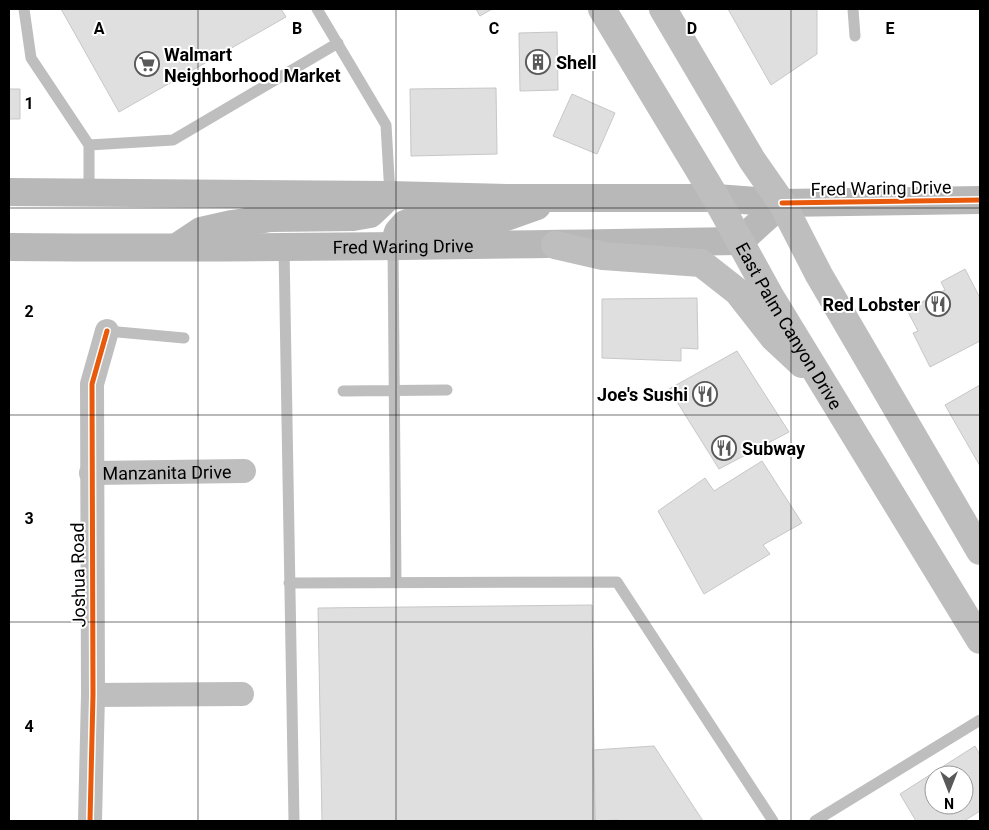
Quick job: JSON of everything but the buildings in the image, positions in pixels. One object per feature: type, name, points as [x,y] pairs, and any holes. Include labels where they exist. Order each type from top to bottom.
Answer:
[{"type":"main road","name":"East Palm Canyon Drive","points":[[602,9],[716,198],[770,296],[980,640]]},
{"type":"main road","points":[[663,9],[752,160],[782,203],[819,275],[980,550]]},
{"type":"main road","name":"Fred Waring Drive","points":[[9,192],[716,198],[782,203],[980,200]]},
{"type":"main road","points":[[176,248],[201,231],[232,224],[271,218],[353,217],[370,214],[390,195]]},
{"type":"main road","points":[[393,247],[398,232],[406,224],[419,219],[506,217],[557,198]]},
{"type":"main road","points":[[740,241],[782,203]]},
{"type":"main road","name":"Fred Waring Drive","points":[[9,247],[284,248],[740,241]]},
{"type":"main road","points":[[555,245],[603,256],[701,264],[738,292],[774,338],[825,385]]},
{"type":"street","name":"Joshua Road","points":[[90,821],[93,695],[92,384],[107,331]]},
{"type":"street","name":"Manzanita Drive","points":[[91,473],[244,471]]},
{"type":"street","points":[[93,695],[242,694]]},
{"type":"lane","points":[[24,9],[31,58],[88,145],[89,192]]},
{"type":"lane","points":[[317,9],[386,125],[390,195]]},
{"type":"lane","points":[[853,9],[854,36]]},
{"type":"lane","points":[[88,145],[173,140],[338,43]]},
{"type":"lane","points":[[393,247],[396,582]]},
{"type":"lane","points":[[284,248],[294,821]]},
{"type":"lane","points":[[107,331],[184,338]]},
{"type":"lane","points":[[343,391],[447,390]]},
{"type":"lane","points":[[289,583],[617,582],[773,821]]},
{"type":"lane","points":[[815,821],[980,720]]},
{"type":"cycle path","points":[[782,203],[980,200]]},
{"type":"cycle path","points":[[90,821],[93,695],[92,384],[107,331]]},
{"type":"place","name":"Shell","points":[[538,62]]},
{"type":"place","name":"Walmart Neighborhood Market","points":[[147,64]]},
{"type":"place","name":"Red Lobster","points":[[938,304]]},
{"type":"place","name":"Joe's Sushi","points":[[705,394]]},
{"type":"place","name":"Subway","points":[[724,448]]}]
